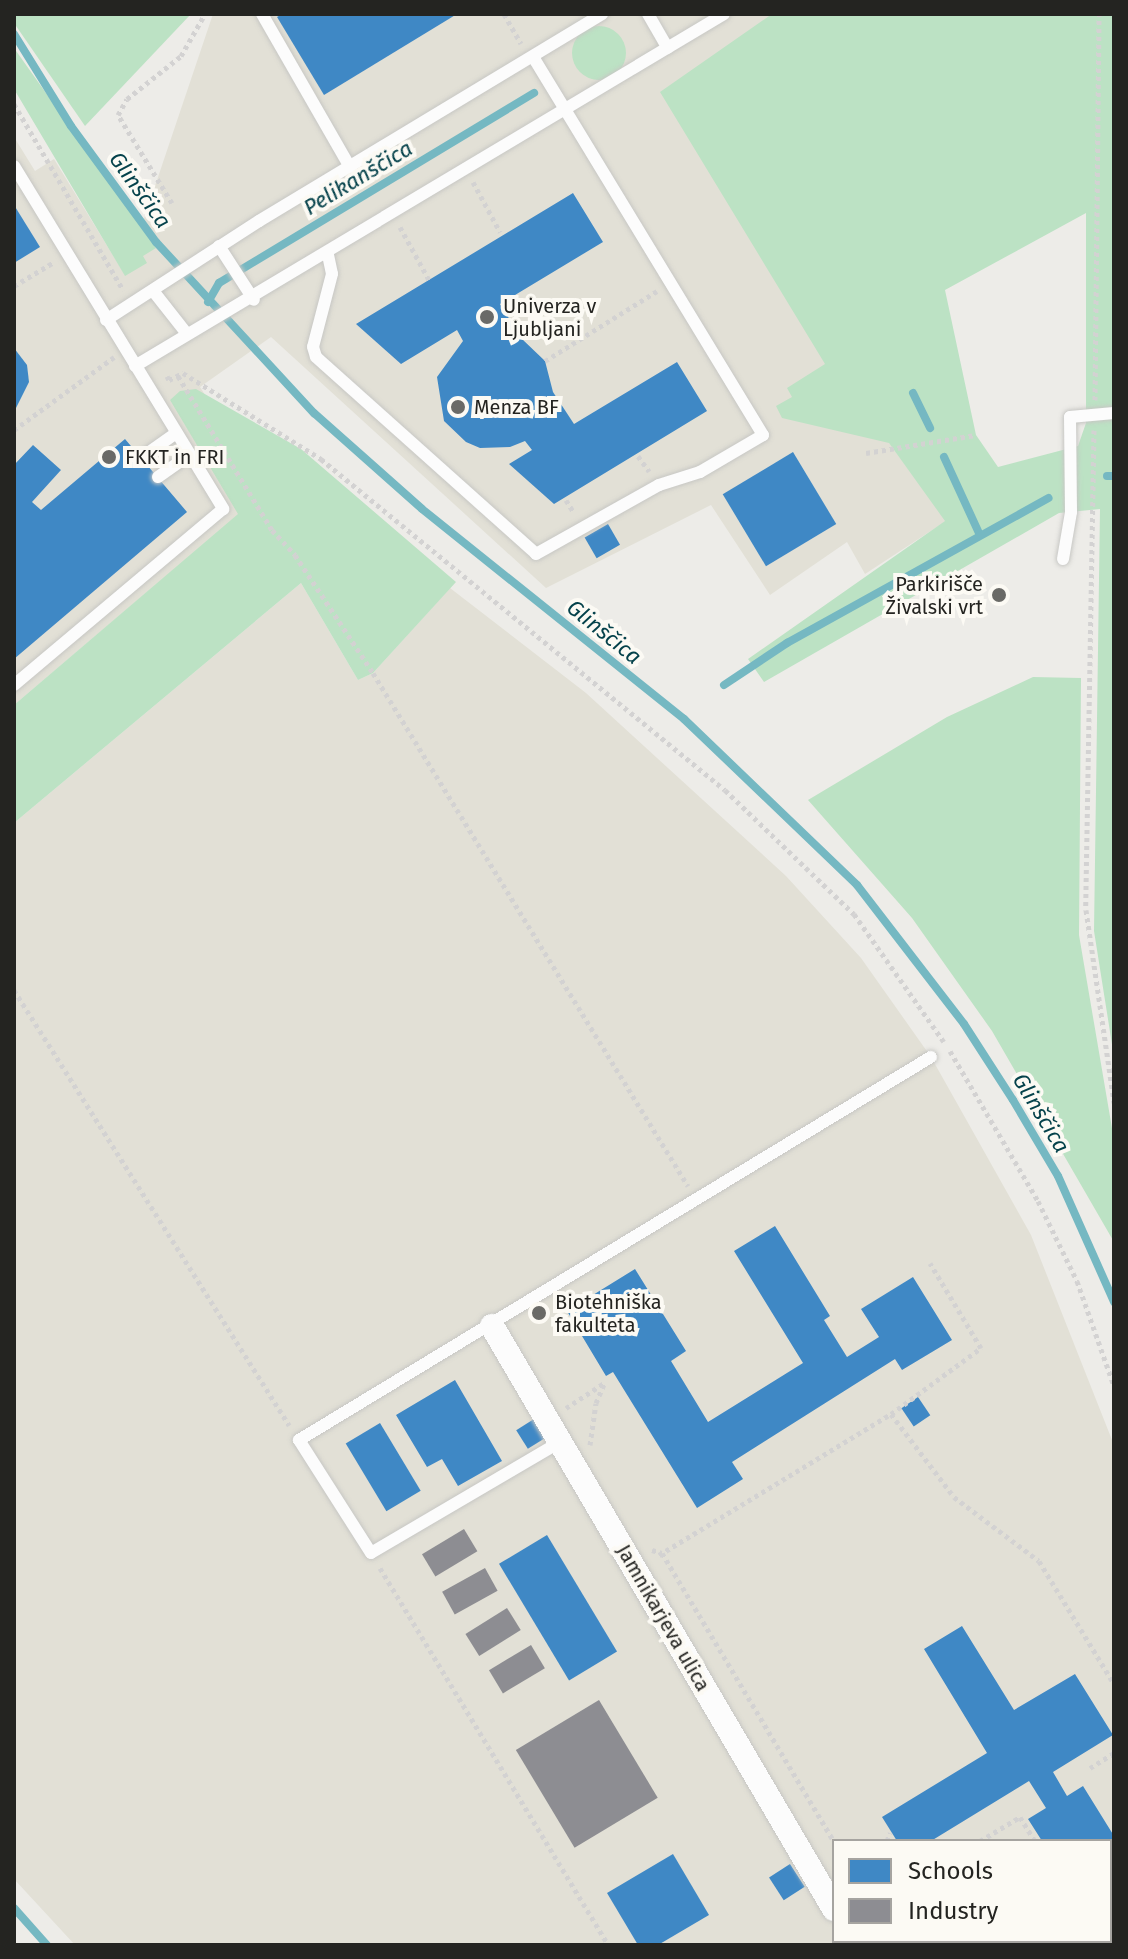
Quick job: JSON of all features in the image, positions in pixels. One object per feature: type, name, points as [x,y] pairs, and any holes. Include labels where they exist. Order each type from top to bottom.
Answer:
[{"type":"street","name":"Jamnikarjeva ulica","points":[[492,1326],[832,1906]]},
{"type":"lane","points":[[262,14],[350,167]]},
{"type":"lane","points":[[106,320],[154,292],[259,221],[602,14]]},
{"type":"lane","points":[[648,14],[668,48]]},
{"type":"lane","points":[[135,366],[187,334],[254,300],[724,14]]},
{"type":"lane","points":[[328,255],[332,274],[313,347],[316,357],[536,554],[659,485],[700,472],[763,435],[533,57]]},
{"type":"lane","points":[[14,166],[223,509],[14,685]]},
{"type":"lane","points":[[219,246],[254,300]]},
{"type":"lane","points":[[154,292],[187,334]]},
{"type":"lane","points":[[1063,559],[1071,512],[1070,417],[1114,413]]},
{"type":"lane","points":[[141,458],[176,433]]},
{"type":"lane","points":[[158,477],[189,455]]},
{"type":"lane","points":[[560,1442],[371,1553],[299,1440],[492,1326],[931,1057]]},
{"type":"path","points":[[172,203],[118,115],[127,99],[181,56],[205,14]]},
{"type":"path","points":[[504,14],[533,57]]},
{"type":"path","points":[[1099,14],[1086,910],[1114,1103]]},
{"type":"path","points":[[14,104],[134,304]]},
{"type":"path","points":[[467,171],[500,232]]},
{"type":"path","points":[[393,216],[429,280]]},
{"type":"path","points":[[14,286],[67,254]]},
{"type":"path","points":[[545,361],[671,282]]},
{"type":"path","points":[[14,430],[125,349]]},
{"type":"path","points":[[159,352],[169,380],[183,373],[321,459],[725,790],[854,914],[939,1034],[1038,1201],[1077,1281],[1114,1386]]},
{"type":"path","points":[[178,376],[272,530],[295,555],[373,673],[697,1201]]},
{"type":"path","points":[[866,453],[976,435]]},
{"type":"path","points":[[14,990],[299,1440]]},
{"type":"path","points":[[634,1570],[891,1414],[981,1348],[930,1263]]},
{"type":"path","points":[[547,1420],[605,1382],[596,1403],[591,1458]]},
{"type":"path","points":[[891,1414],[954,1497],[1039,1561],[1114,1684]]},
{"type":"path","points":[[647,1548],[662,1553],[832,1839]]},
{"type":"path","points":[[371,1553],[608,1945]]},
{"type":"path","points":[[1090,1768],[1114,1753]]},
{"type":"path","points":[[983,1839],[1020,1817],[1034,1839]]},
{"type":"path","points":[[888,1839],[890,1833]]},
{"type":"shaded area","name":"Univerza v Ljubljani","points":[[213,14],[1052,14],[902,244],[874,422],[946,521],[865,574],[847,542],[770,595],[711,505],[546,588],[271,337],[200,387],[266,491],[14,705],[14,137],[35,171],[54,159],[125,275]]},
{"type":"shaded area","name":"Biotehniška fakulteta","points":[[301,583],[358,680],[373,673],[450,588],[586,693],[786,876],[861,958],[931,1057],[1031,1235],[1114,1445],[1114,1945],[75,1945],[14,1879],[14,823]]},
{"type":"green space","points":[[14,14],[191,14],[85,126],[14,23]]},
{"type":"green space","points":[[772,14],[1114,14],[1114,1057],[1094,931],[1100,509],[1059,513],[764,682],[748,659],[945,521],[889,443],[782,418],[776,406],[792,397],[787,388],[825,364],[660,92]],"holes":[[[1086,213],[1086,423],[1078,446],[998,467],[976,435],[945,290]]]},
{"type":"green space","points":[[599,26],[610,28],[618,34],[624,42],[624,64],[618,72],[610,78],[599,80],[588,78],[580,72],[574,64],[572,53],[574,42],[580,34],[588,28]]},
{"type":"green space","points":[[14,48],[156,248],[143,256],[147,263],[125,276],[14,89]]},
{"type":"green space","points":[[196,389],[301,449],[456,582],[373,673],[358,680],[301,583],[14,823],[14,705],[238,514],[170,400],[180,391]]},
{"type":"green space","points":[[1033,677],[1081,678],[1079,935],[1114,1140],[1114,1242],[992,1031],[912,918],[808,800],[947,717]]},
{"type":"building: Schools","points":[[282,14],[457,14],[324,95],[277,17]]},
{"type":"building: Schools","points":[[573,193],[603,242],[500,304],[522,339],[545,361],[553,392],[574,424],[677,362],[707,411],[554,504],[509,464],[532,450],[525,441],[510,447],[480,448],[466,442],[444,421],[437,377],[463,341],[457,330],[401,364],[356,324]]},
{"type":"building: Schools","points":[[14,205],[40,247],[14,263]]},
{"type":"building: Schools","points":[[14,348],[27,365],[29,382],[14,412]]},
{"type":"building: Schools","points":[[125,439],[187,512],[14,659],[14,465],[33,445],[61,470],[32,502],[41,510]]},
{"type":"building: Schools","points":[[793,452],[836,524],[766,566],[723,494]]},
{"type":"building: Schools","points":[[608,524],[620,545],[597,558],[585,538]]},
{"type":"building: Schools","points":[[775,1226],[830,1316],[824,1320],[847,1357],[879,1337],[861,1309],[913,1277],[952,1340],[902,1370],[895,1359],[732,1462],[743,1479],[697,1508],[613,1372],[606,1376],[567,1311],[635,1269],[686,1351],[671,1361],[708,1422],[803,1363],[734,1251]]},
{"type":"building: Schools","points":[[455,1380],[502,1461],[458,1486],[442,1459],[427,1467],[396,1415]]},
{"type":"building: Schools","points":[[918,1397],[930,1415],[914,1426],[901,1408]]},
{"type":"building: Schools","points":[[534,1419],[546,1438],[528,1449],[516,1430]]},
{"type":"building: Schools","points":[[380,1423],[421,1491],[386,1511],[346,1444]]},
{"type":"building: Schools","points":[[547,1535],[617,1652],[569,1680],[499,1564]]},
{"type":"building: Schools","points":[[962,1626],[1014,1710],[1075,1674],[1113,1735],[1053,1772],[1067,1796],[1083,1786],[1114,1836],[1114,1945],[1000,1945],[1112,1943],[1112,1839],[1041,1839],[1028,1819],[1046,1808],[1029,1781],[934,1839],[896,1839],[882,1817],[987,1753],[924,1649]]},
{"type":"building: Schools","points":[[673,1854],[709,1915],[658,1945],[638,1945],[607,1893]]},
{"type":"building: Schools","points":[[790,1864],[805,1887],[784,1900],[769,1878]]},
{"type":"building: Industry","points":[[464,1529],[477,1551],[435,1577],[422,1554]]},
{"type":"building: Industry","points":[[485,1568],[498,1591],[455,1614],[442,1592]]},
{"type":"building: Industry","points":[[507,1608],[521,1630],[479,1656],[465,1634]]},
{"type":"building: Industry","points":[[531,1645],[545,1668],[503,1693],[489,1670]]},
{"type":"building: Industry","points":[[599,1700],[658,1798],[575,1848],[516,1750]]},
{"type":"waterway","name":"Glinščica","points":[[14,34],[71,126],[156,242],[314,413],[422,509],[684,719],[857,885],[964,1024],[1013,1100],[1058,1176],[1114,1302]]},
{"type":"waterway","name":"Pelikanščica","points":[[208,302],[219,283],[534,93]]},
{"type":"waterway","points":[[913,393],[930,428]]},
{"type":"waterway","points":[[944,457],[979,533]]},
{"type":"waterway","points":[[1107,476],[1114,476]]},
{"type":"waterway","points":[[724,685],[787,643],[1049,498]]},
{"type":"waterway","points":[[14,1908],[47,1945]]},
{"type":"place","name":"Univerza v Ljubljani","points":[[487,317]]},
{"type":"place","name":"Menza BF","points":[[458,407]]},
{"type":"place","name":"FKKT in FRI","points":[[109,457]]},
{"type":"place","name":"Parkirišče Živalski vrt","points":[[999,595]]},
{"type":"place","name":"Biotehniška fakulteta","points":[[539,1313]]}]
